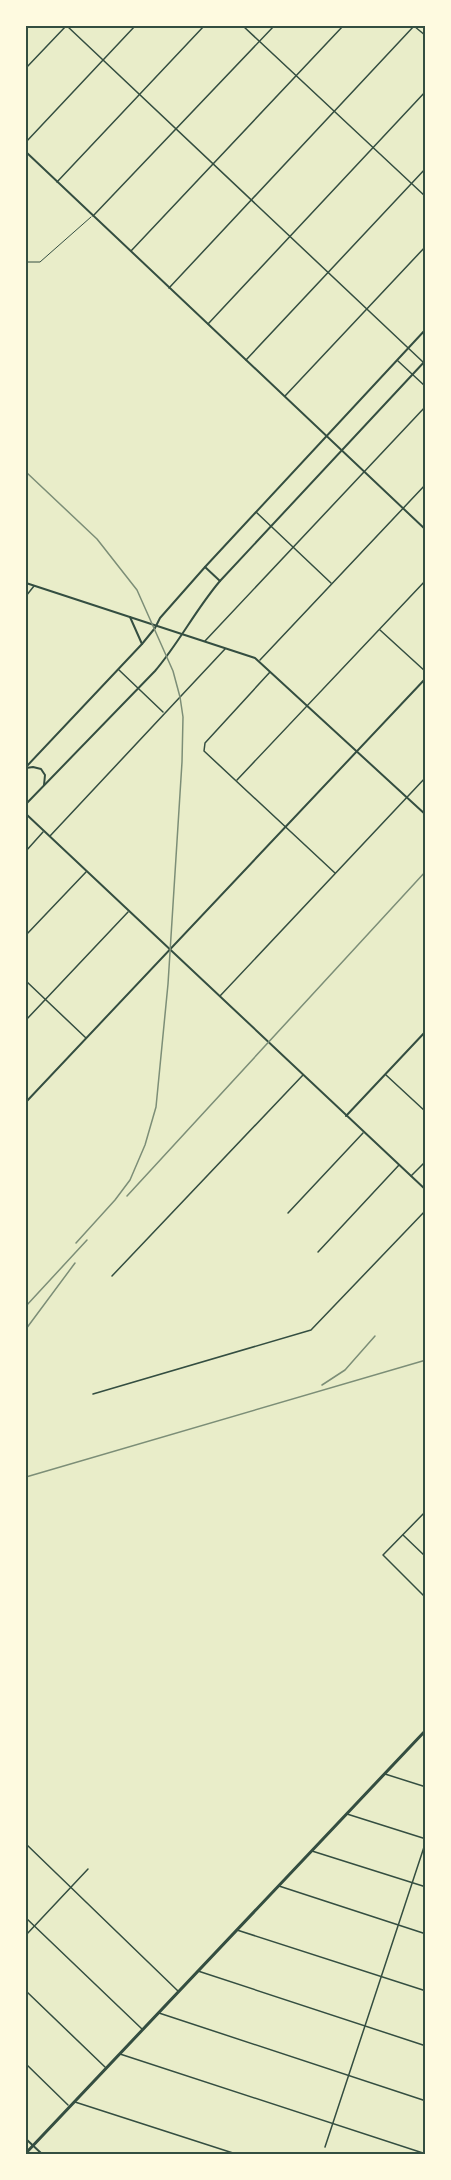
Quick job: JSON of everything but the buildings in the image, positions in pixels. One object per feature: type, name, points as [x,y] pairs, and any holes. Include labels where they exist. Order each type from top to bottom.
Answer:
[{"type":"main road","points":[[26,152],[426,530]]},
{"type":"main road","points":[[26,768],[141,644],[160,618],[255,512],[426,329]]},
{"type":"main road","points":[[26,804],[167,656],[204,600],[220,581],[424,361]]},
{"type":"main road","points":[[205,567],[220,581]]},
{"type":"main road","points":[[26,583],[248,655],[259,661],[426,815]]},
{"type":"main road","points":[[130,617],[141,638],[141,644]]},
{"type":"main road","points":[[26,1102],[426,678]]},
{"type":"main road","points":[[26,768],[41,769],[45,775],[44,785]]},
{"type":"main road","points":[[26,814],[426,1190]]},
{"type":"main road","points":[[346,1116],[425,1034]]},
{"type":"main road","points":[[26,2153],[426,1730]]},
{"type":"main road","points":[[26,2139],[42,2154]]},
{"type":"street","points":[[26,68],[67,26],[424,361]]},
{"type":"street","points":[[26,142],[135,26]]},
{"type":"street","points":[[57,182],[204,26]]},
{"type":"street","points":[[243,26],[426,197]]},
{"type":"street","points":[[93,216],[274,26]]},
{"type":"street","points":[[130,251],[343,26]]},
{"type":"street","points":[[169,288],[414,26],[426,36]]},
{"type":"street","points":[[207,324],[426,90]]},
{"type":"street","points":[[246,361],[426,168]]},
{"type":"street","points":[[284,397],[426,246]]},
{"type":"street","points":[[397,360],[426,387]]},
{"type":"street","points":[[204,641],[426,406]]},
{"type":"street","points":[[259,661],[426,484]]},
{"type":"street","points":[[255,512],[332,584]]},
{"type":"street","points":[[237,781],[426,580]]},
{"type":"street","points":[[26,596],[34,586]]},
{"type":"street","points":[[379,629],[426,672]]},
{"type":"street","points":[[49,837],[226,648]]},
{"type":"street","points":[[118,669],[165,713]]},
{"type":"street","points":[[270,672],[214,731],[203,745],[204,750],[335,873]]},
{"type":"street","points":[[219,997],[426,777]]},
{"type":"street","points":[[26,851],[44,832]]},
{"type":"street","points":[[26,935],[86,872]]},
{"type":"street","points":[[26,1020],[129,911]]},
{"type":"street","points":[[26,981],[86,1038]]},
{"type":"street","points":[[385,1074],[426,1112]]},
{"type":"street","points":[[112,1276],[303,1075]]},
{"type":"street","points":[[288,1213],[364,1132]]},
{"type":"street","points":[[411,1176],[426,1161]]},
{"type":"street","points":[[318,1252],[399,1166]]},
{"type":"street","points":[[93,1394],[311,1330],[426,1210]]},
{"type":"street","points":[[426,1511],[383,1554],[384,1558],[426,1598]]},
{"type":"street","points":[[402,1535],[426,1557]]},
{"type":"street","points":[[384,1774],[426,1787]]},
{"type":"street","points":[[326,2147],[426,1840],[346,1814]]},
{"type":"street","points":[[26,1844],[179,1991]]},
{"type":"street","points":[[311,1851],[426,1887]]},
{"type":"street","points":[[26,1935],[88,1869]]},
{"type":"street","points":[[278,1886],[426,1934]]},
{"type":"street","points":[[26,1918],[142,2030]]},
{"type":"street","points":[[237,1930],[426,1991]]},
{"type":"street","points":[[198,1971],[426,2046]]},
{"type":"street","points":[[26,1991],[106,2068]]},
{"type":"street","points":[[158,2013],[426,2101]]},
{"type":"street","points":[[120,2054],[426,2154]]},
{"type":"street","points":[[26,2064],[70,2106]]},
{"type":"street","points":[[74,2101],[236,2154]]},
{"type":"lane","points":[[26,262],[40,262],[93,216]]},
{"type":"railway","points":[[26,472],[97,539],[137,590],[173,671],[183,717],[168,984],[156,1107],[145,1145],[130,1180],[76,1243]]},
{"type":"railway","points":[[127,1196],[426,871]]},
{"type":"railway","points":[[26,1306],[87,1240]]},
{"type":"railway","points":[[26,1329],[75,1263]]},
{"type":"railway","points":[[322,1385],[345,1370],[375,1336]]},
{"type":"railway","points":[[26,1477],[426,1360]]}]
